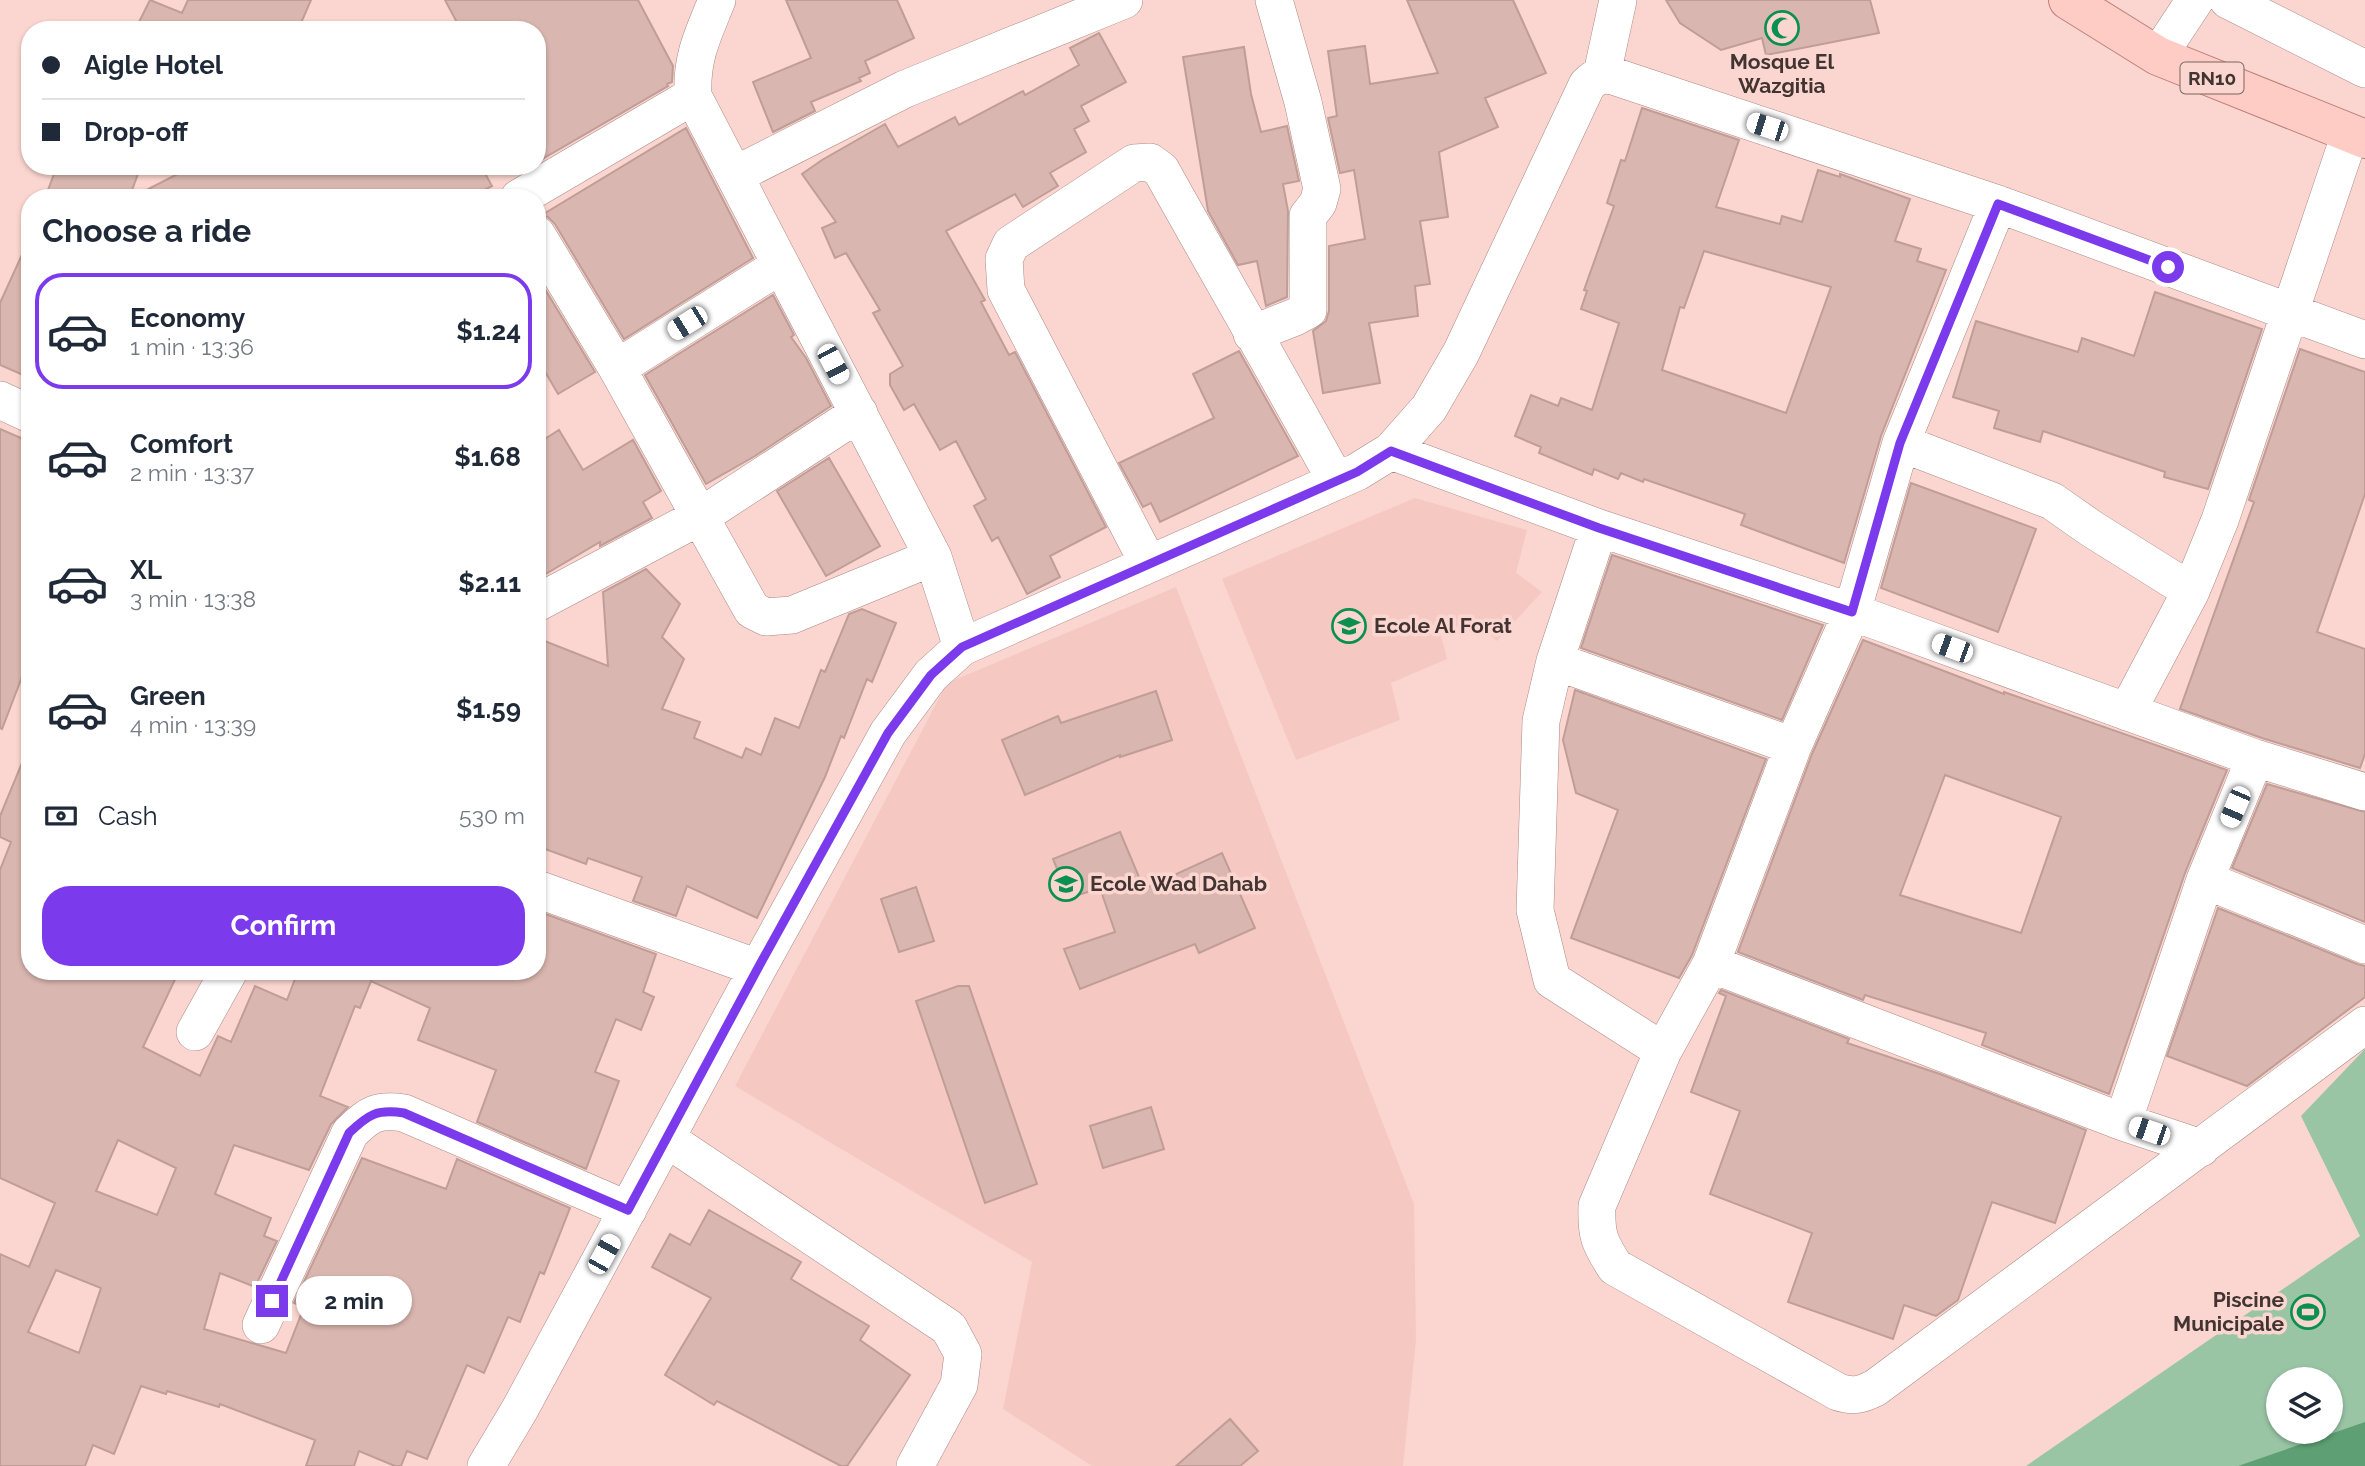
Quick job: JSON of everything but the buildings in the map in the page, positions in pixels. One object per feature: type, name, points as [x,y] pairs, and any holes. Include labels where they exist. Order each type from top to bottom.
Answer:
[{"type":"main road","name":"RN10","points":[[2067,0],[2158,55],[2357,136]]},
{"type":"street","points":[[717,0],[695,55],[693,96],[933,557],[962,647]]},
{"type":"street","points":[[734,175],[905,89],[1124,0]]},
{"type":"street","points":[[1252,334],[1308,310],[1308,216],[1318,203],[1322,189],[1303,102],[1274,0]]},
{"type":"street","points":[[486,1466],[520,1409],[888,733],[931,675],[962,647],[1357,472],[1391,451],[1429,408],[1461,353],[1587,85],[1602,74],[1618,0]]},
{"type":"street","points":[[2158,55],[2195,0]]},
{"type":"street","points":[[2228,0],[2365,69]]},
{"type":"street","points":[[1602,74],[1998,204],[2365,340]]},
{"type":"street","points":[[534,189],[693,96]]},
{"type":"street","points":[[2127,712],[2191,591],[2220,520],[2290,312],[2357,136]]},
{"type":"street","points":[[1148,563],[1006,290],[1004,259],[1011,244],[1134,163],[1150,162],[1161,170],[1336,481]]},
{"type":"street","points":[[1998,204],[1900,443],[1852,612],[1793,746],[1711,964],[1663,1051],[1597,1206],[1596,1230],[1602,1247],[1615,1267],[1838,1392],[1851,1396],[1861,1395],[1875,1388],[2201,1149],[2365,1025]]},
{"type":"street","points":[[546,250],[617,368],[752,610],[765,617],[792,615],[933,557]]},
{"type":"street","points":[[617,368],[781,265]]},
{"type":"street","points":[[0,400],[21,410]]},
{"type":"street","points":[[546,598],[701,516],[859,413]]},
{"type":"street","points":[[1900,443],[2052,500],[2092,529],[2191,591]]},
{"type":"street","points":[[1391,451],[1599,528],[1852,612],[2255,758],[2365,792]]},
{"type":"street","points":[[1599,528],[1555,661],[1541,721],[1535,909],[1552,980],[1663,1051]]},
{"type":"street","points":[[1555,661],[1793,746]]},
{"type":"street","points":[[2123,1122],[2205,880],[2255,758]]},
{"type":"street","points":[[2205,880],[2365,945]]},
{"type":"street","points":[[546,892],[758,968]]},
{"type":"street","points":[[1711,964],[2123,1122],[2201,1149]]},
{"type":"street","points":[[195,1032],[224,980]]},
{"type":"street","points":[[261,1325],[349,1133],[367,1116],[386,1111],[404,1113],[628,1210]]},
{"type":"street","points":[[667,1139],[949,1328],[963,1354],[959,1385],[915,1466]]},
{"type":"shaded area","name":"Ecole Al Forat","points":[[1415,498],[1527,530],[1516,573],[1542,592],[1497,641],[1475,622],[1440,631],[1447,659],[1391,683],[1400,720],[1296,760],[1222,579]]},
{"type":"shaded area","name":"Ecole Wad Dahab","points":[[1176,587],[1414,1204],[1416,1340],[1403,1466],[1092,1466],[1003,1409],[1032,1262],[735,1086],[947,683]]},
{"type":"shaded area","name":"Piscine Municipale","points":[[2365,1049],[2365,1466],[2026,1466],[2360,1236],[2301,1116]]},
{"type":"shaded area","points":[[2365,1422],[2365,1466],[2238,1466],[2302,1444],[2343,1444],[2343,1430]]},
{"type":"place","name":"Mosque El Wazgitia","points":[[1782,28]]},
{"type":"place","name":"Ecole Al Forat","points":[[1349,626]]},
{"type":"place","name":"Ecole Wad Dahab","points":[[1066,884]]},
{"type":"place","name":"Piscine Municipale","points":[[2308,1312]]},
{"type":"route","points":[[272,1301],[349,1133],[367,1116],[386,1111],[404,1113],[628,1210],[888,733],[931,675],[962,647],[1357,472],[1391,451],[1599,528],[1852,612],[1900,443],[1998,204],[2168,267]]}]
